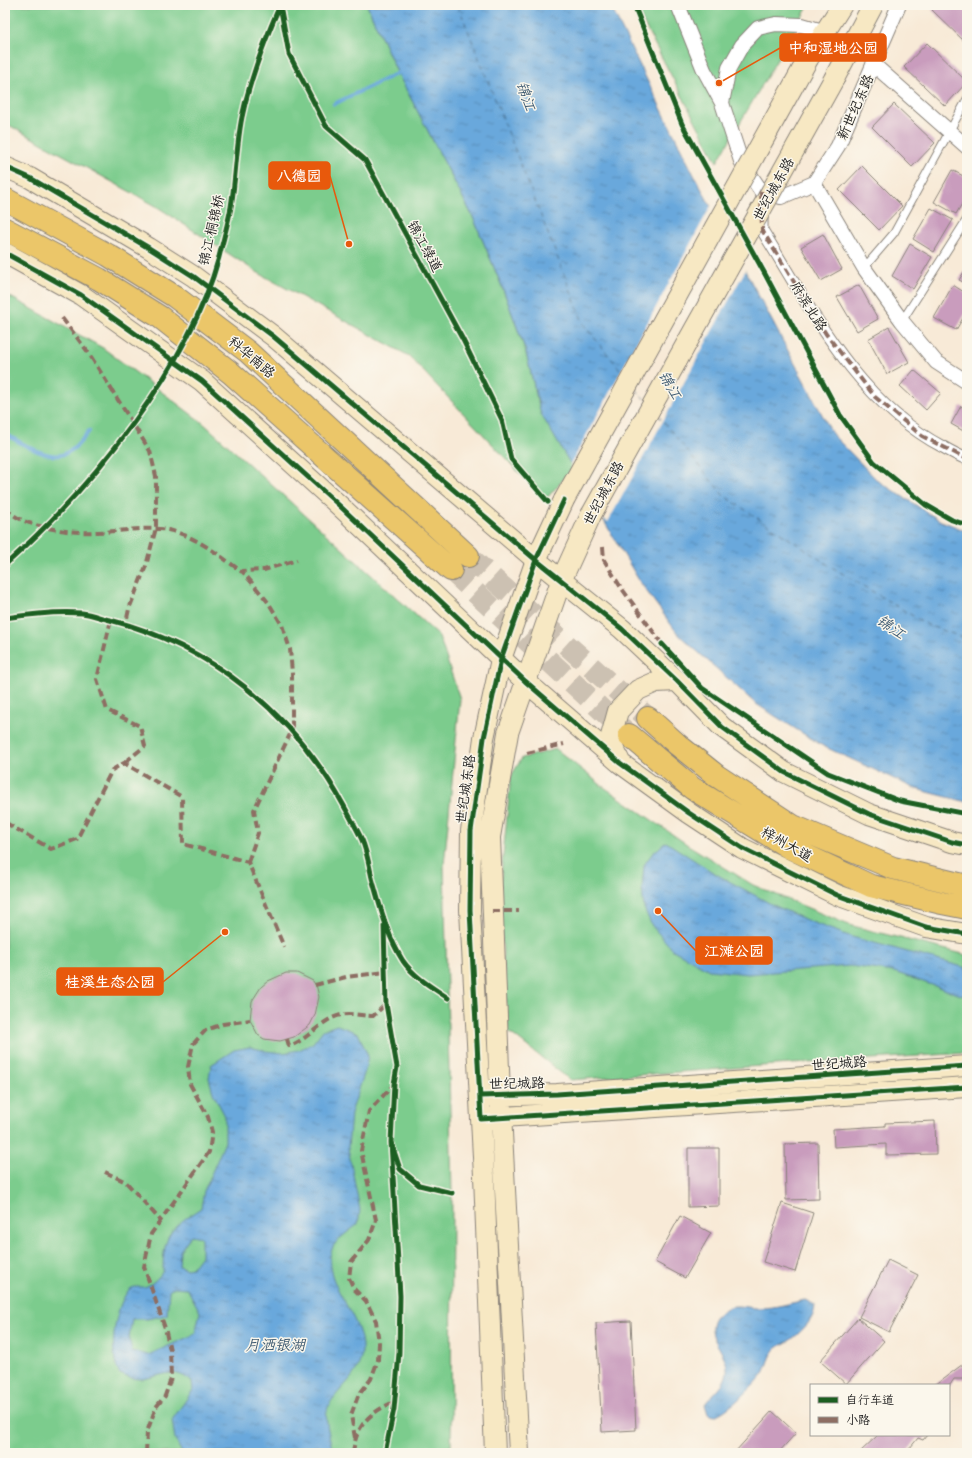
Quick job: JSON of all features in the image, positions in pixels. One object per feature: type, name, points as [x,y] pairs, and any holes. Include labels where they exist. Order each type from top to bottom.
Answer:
[{"type":"highway","name":"科华南路","points":[[5,199],[108,255],[174,296],[248,352],[468,556]]},
{"type":"highway","name":"科华南路","points":[[5,229],[99,279],[160,317],[231,373],[451,570]]},
{"type":"highway","name":"梓州大道","points":[[648,718],[678,746],[717,776],[793,826],[893,868],[967,886]]},
{"type":"highway","name":"梓州大道","points":[[629,735],[692,788],[790,848],[871,886],[967,908]]},
{"type":"main road","points":[[826,32],[842,5]]},
{"type":"main road","name":"新世纪东路","points":[[835,77],[873,5]]},
{"type":"main road","name":"世纪城东路","points":[[480,1096],[470,910],[471,831],[484,738],[501,659],[536,560],[564,500],[808,59],[826,32]]},
{"type":"main road","name":"世纪城东路","points":[[501,1117],[490,838],[508,733],[561,581],[591,514],[835,77]]},
{"type":"main road","points":[[5,167],[30,178],[106,222],[193,276],[273,336],[561,581],[622,629],[677,681],[722,727],[784,772],[869,814],[952,842],[967,845]]},
{"type":"main road","points":[[5,253],[81,296],[202,381],[351,516],[525,682],[620,763],[689,813],[742,848],[837,895],[926,927],[967,934]]},
{"type":"main road","points":[[160,317],[202,381]]},
{"type":"main road","points":[[620,763],[610,740],[618,711],[638,690],[656,682],[677,681]]},
{"type":"main road","name":"世纪城路","points":[[495,1453],[480,1096],[557,1094],[967,1066]]},
{"type":"main road","points":[[481,1119],[967,1088]]},
{"type":"main road","points":[[501,1117],[519,1453]]},
{"type":"street","points":[[678,5],[704,70],[722,103],[741,161],[761,191],[781,197],[814,183],[864,268],[902,321],[936,362],[967,382]]},
{"type":"street","name":"新世纪东路","points":[[814,183],[838,146],[899,5]]},
{"type":"street","points":[[722,103],[729,68],[742,45],[758,28],[776,24],[802,25],[826,32]]},
{"type":"street","points":[[873,64],[967,147]]},
{"type":"street","name":"府滨北路","points":[[761,191],[762,230],[826,334],[875,397],[922,436],[967,459]]},
{"type":"lane","points":[[864,268],[894,233],[967,99]]},
{"type":"lane","points":[[902,321],[967,219]]},
{"type":"green space","points":[[5,5],[367,5],[396,70],[473,217],[503,289],[525,349],[541,414],[574,468],[545,500],[409,356],[255,271],[156,206],[5,123]]},
{"type":"green space","points":[[634,5],[809,5],[717,162]]},
{"type":"green space","points":[[5,294],[103,348],[203,423],[439,636],[460,699],[444,865],[452,1193],[451,1453],[5,1453]]},
{"type":"green space","points":[[556,749],[601,785],[688,845],[753,885],[849,925],[967,955],[967,1053],[570,1080],[508,1031],[499,896],[511,776],[522,758]]},
{"type":"water","name":"锦江","points":[[367,5],[610,5],[694,175],[833,435],[878,481],[941,521],[967,531],[967,802],[916,789],[823,746],[756,704],[678,634],[640,582],[541,414],[525,349],[503,289],[473,217],[396,70]]},
{"type":"water","points":[[666,842],[714,873],[771,904],[811,922],[852,937],[967,968],[967,997],[894,972],[850,966],[748,974],[709,970],[673,950],[652,926],[644,908],[642,889],[644,865],[652,854]]},
{"type":"water","name":"月洒银湖","points":[[337,1025],[358,1033],[368,1056],[365,1071],[351,1113],[348,1148],[360,1210],[358,1224],[334,1245],[330,1261],[332,1274],[337,1287],[357,1325],[361,1339],[362,1352],[360,1361],[353,1375],[333,1398],[327,1410],[327,1422],[332,1453],[182,1453],[175,1439],[172,1420],[193,1390],[192,1382],[180,1374],[174,1373],[162,1374],[142,1379],[131,1378],[120,1374],[116,1366],[114,1356],[114,1332],[119,1309],[123,1299],[130,1289],[147,1286],[154,1282],[160,1275],[163,1271],[163,1259],[167,1240],[171,1233],[182,1221],[201,1208],[204,1191],[225,1142],[225,1116],[213,1093],[209,1078],[211,1065],[234,1050],[250,1047],[283,1053],[299,1050],[313,1043],[323,1030]],"holes":[[[191,1235],[201,1237],[201,1256],[192,1268],[187,1269],[179,1266],[180,1251]],[[174,1287],[187,1288],[200,1312],[195,1334],[148,1355],[132,1351],[129,1338],[132,1319],[147,1319],[167,1315],[169,1291]]]},
{"type":"water","points":[[805,1300],[815,1305],[813,1315],[808,1324],[792,1339],[774,1351],[764,1373],[740,1398],[719,1414],[713,1416],[708,1414],[705,1404],[724,1381],[727,1372],[727,1365],[712,1332],[712,1325],[715,1318],[724,1310],[733,1306],[766,1308]]},
{"type":"pier","points":[[712,204],[746,269],[608,522],[599,517],[570,465]]},
{"type":"building","points":[[937,5],[967,5],[967,44],[932,10]]},
{"type":"building","points":[[927,43],[967,82],[945,106],[904,67]]},
{"type":"building","points":[[894,104],[935,143],[912,167],[872,127]]},
{"type":"building","points":[[862,166],[902,206],[879,230],[839,190]]},
{"type":"building","points":[[952,170],[967,178],[967,195],[956,214],[934,202]]},
{"type":"building","points":[[931,208],[953,220],[934,252],[913,239]]},
{"type":"building","points":[[823,234],[842,269],[821,281],[801,247]]},
{"type":"building","points":[[910,244],[932,257],[913,289],[892,276]]},
{"type":"building","points":[[967,267],[967,284],[959,280]]},
{"type":"building","points":[[859,285],[878,319],[857,331],[837,297]]},
{"type":"building","points":[[953,285],[967,294],[967,311],[956,330],[934,318]]},
{"type":"building","points":[[889,327],[909,362],[887,374],[868,339]]},
{"type":"building","points":[[914,370],[941,393],[926,410],[900,386]]},
{"type":"building","points":[[961,406],[967,410],[967,433],[951,424]]},
{"type":"building","points":[[286,973],[297,973],[313,981],[317,988],[319,997],[315,1015],[310,1025],[294,1037],[280,1041],[264,1039],[258,1035],[250,1020],[252,1001],[261,987],[268,981]]},
{"type":"building","points":[[935,1121],[936,1154],[886,1155],[886,1144],[834,1147],[833,1129],[885,1126],[885,1123]]},
{"type":"building","points":[[818,1143],[819,1199],[786,1200],[785,1144]]},
{"type":"building","points":[[688,1148],[719,1148],[719,1206],[688,1207]]},
{"type":"building","points":[[782,1203],[813,1213],[795,1272],[763,1262]]},
{"type":"building","points":[[680,1216],[711,1233],[685,1278],[655,1262]]},
{"type":"building","points":[[888,1260],[918,1275],[889,1332],[859,1317]]},
{"type":"building","points":[[858,1318],[884,1341],[846,1384],[820,1361]]},
{"type":"building","points":[[631,1321],[636,1430],[602,1432],[596,1323]]},
{"type":"building","points":[[967,1361],[967,1379],[954,1379],[950,1385],[936,1384]]},
{"type":"building","points":[[772,1411],[796,1433],[778,1453],[736,1453],[735,1452]]},
{"type":"building","points":[[877,1436],[926,1436],[923,1440],[918,1438],[906,1453],[859,1453]]},
{"type":"waterway","points":[[334,104],[402,71]]},
{"type":"waterway","points":[[5,434],[42,453],[57,455],[64,454],[72,450],[89,431]]},
{"type":"ferry route","points":[[458,5],[584,325],[623,373]]},
{"type":"ferry route","points":[[636,389],[644,399]]},
{"type":"ferry route","points":[[658,415],[723,495],[830,566],[928,625],[967,639]]},
{"type":"tunnel","points":[[468,556],[648,718]]},
{"type":"tunnel","points":[[451,570],[629,735]]},
{"type":"marked path","points":[[761,191],[762,230],[826,334],[875,397],[922,436],[967,459]]},
{"type":"marked path","points":[[62,318],[88,352],[150,451],[156,476],[156,528],[146,566],[129,609],[126,623]]},
{"type":"marked path","points":[[5,508],[13,515],[26,522],[75,532],[106,532],[142,529],[168,530],[198,541],[242,572]]},
{"type":"marked path","points":[[603,547],[604,560],[620,586],[662,644]]},
{"type":"marked path","points":[[248,862],[258,833],[254,810],[292,730],[292,673],[290,649],[282,625],[268,602],[242,571],[264,570],[297,560]]},
{"type":"marked path","points":[[111,620],[97,679],[107,710],[140,726],[145,746],[124,763]]},
{"type":"marked path","points":[[527,753],[564,744]]},
{"type":"marked path","points":[[6,823],[51,849],[77,839],[112,770],[124,763],[182,797],[183,844],[248,862],[284,947]]},
{"type":"marked path","points":[[492,911],[519,911]]},
{"type":"marked path","points":[[315,985],[346,977],[385,972]]},
{"type":"marked path","points":[[287,1039],[289,1046],[297,1043],[332,1018],[349,1014],[373,1016],[386,1004]]},
{"type":"marked path","points":[[146,1453],[147,1432],[156,1407],[165,1396],[171,1378],[170,1350],[165,1328],[144,1267],[151,1234],[209,1152],[212,1132],[208,1117],[190,1084],[188,1067],[193,1044],[206,1030],[223,1024],[250,1020]]},
{"type":"marked path","points":[[355,1438],[351,1415],[358,1396],[371,1379],[378,1360],[379,1343],[376,1321],[366,1301],[354,1289],[349,1278],[351,1262],[369,1240],[376,1220],[361,1151],[369,1111],[394,1084]]},
{"type":"marked path","points":[[105,1172],[126,1182],[161,1221]]},
{"type":"marked path","points":[[353,1453],[357,1435],[365,1421],[377,1411],[394,1402]]},
{"type":"cycle path","name":"锦江绿道","points":[[280,5],[289,54],[326,126],[365,160],[463,340],[502,420],[511,459],[548,502]]},
{"type":"cycle path","name":"锦江·桐锦桥","points":[[5,565],[70,500],[102,463],[133,424],[161,383],[185,341],[205,299],[219,257],[231,207],[238,140],[245,103],[258,60],[280,5]]},
{"type":"cycle path","points":[[634,5],[682,124],[765,274],[840,415],[874,462],[926,505],[952,520],[967,525]]},
{"type":"cycle path","points":[[5,167],[30,178],[149,248],[193,276],[273,336],[536,560],[622,629],[677,681],[722,727],[784,772],[869,814],[952,842],[967,845]]},
{"type":"cycle path","points":[[5,253],[81,295],[202,381],[342,508],[525,681],[620,763],[689,813],[742,848],[837,895],[926,927],[967,934]]},
{"type":"cycle path","points":[[564,500],[536,560],[501,659],[484,738],[471,831],[470,910],[481,1119],[967,1087]]},
{"type":"cycle path","points":[[5,618],[44,613],[72,612],[110,620],[147,632],[183,647],[216,666],[246,688],[275,714],[301,742],[324,773],[362,840],[381,910],[397,951],[407,967],[424,982],[448,998]]},
{"type":"cycle path","points":[[662,644],[702,688],[828,773],[900,801],[967,814]]},
{"type":"cycle path","points":[[384,926],[386,1004],[397,1067],[394,1084],[391,1142],[400,1169],[419,1185],[452,1193]]},
{"type":"cycle path","points":[[480,1096],[557,1094],[967,1066]]},
{"type":"cycle path","points":[[385,1453],[394,1409],[399,1353],[400,1296],[391,1142]]},
{"type":"place","name":"中和湿地公园","points":[[719,83]]},
{"type":"place","name":"八德园","points":[[349,244]]},
{"type":"place","name":"江滩公园","points":[[658,911]]},
{"type":"place","name":"桂溪生态公园","points":[[225,932]]}]
